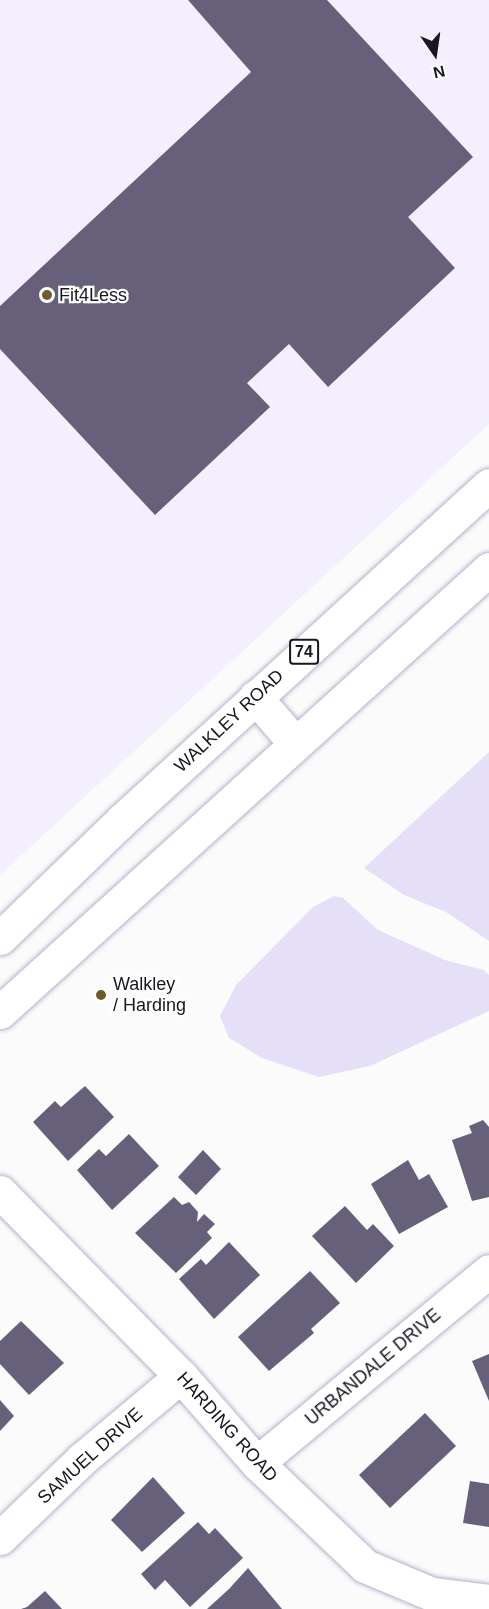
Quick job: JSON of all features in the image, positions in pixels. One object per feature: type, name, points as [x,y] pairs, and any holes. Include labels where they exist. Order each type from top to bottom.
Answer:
[{"type":"main road","name":"WALKLEY ROAD","points":[[0,938],[255,697],[489,485]]},
{"type":"main road","points":[[0,1012],[489,569]]},
{"type":"main road","points":[[255,697],[295,743]]},
{"type":"main road","name":"HARDING ROAD","points":[[0,1192],[182,1376],[257,1463],[364,1566],[432,1594],[489,1601]]},
{"type":"main road","name":"URBANDALE DRIVE","points":[[257,1463],[489,1271]]},
{"type":"main road","name":"SAMUEL DRIVE","points":[[0,1538],[82,1459],[182,1376]]},
{"type":"shaded area","points":[[0,0],[489,0],[489,424],[0,875]]},
{"type":"shaded area","points":[[489,752],[489,941],[446,912],[404,895],[364,868]]},
{"type":"shaded area","points":[[334,896],[343,898],[378,930],[445,960],[484,970],[489,975],[489,1011],[370,1066],[319,1077],[262,1058],[229,1038],[220,1016],[236,985],[313,907]]},
{"type":"building","points":[[188,0],[327,0],[473,157],[408,217],[455,268],[328,387],[289,344],[247,383],[270,407],[155,515],[0,349],[0,306],[251,72]]},
{"type":"building","points":[[85,1086],[114,1117],[68,1161],[33,1122],[55,1101],[61,1107]]},
{"type":"building","points":[[483,1120],[489,1127],[489,1197],[472,1201],[452,1140],[472,1133],[469,1126]]},
{"type":"building","points":[[129,1134],[159,1166],[112,1210],[77,1170],[99,1149],[106,1156]]},
{"type":"building","points":[[203,1150],[221,1169],[196,1195],[178,1177]]},
{"type":"building","points":[[408,1160],[419,1180],[429,1174],[448,1207],[399,1234],[371,1184]]},
{"type":"building","points":[[174,1197],[182,1205],[189,1202],[198,1212],[197,1222],[204,1214],[215,1224],[207,1232],[212,1238],[176,1273],[135,1233]]},
{"type":"building","points":[[345,1206],[367,1230],[373,1224],[394,1246],[356,1283],[312,1236]]},
{"type":"building","points":[[229,1242],[260,1275],[214,1319],[179,1279],[201,1259],[206,1265]]},
{"type":"building","points":[[310,1271],[340,1303],[311,1329],[314,1333],[269,1371],[238,1337]]},
{"type":"building","points":[[21,1321],[64,1363],[29,1395],[0,1364],[0,1341]]},
{"type":"building","points":[[489,1354],[489,1401],[472,1361]]},
{"type":"building","points":[[0,1400],[14,1416],[0,1431]]},
{"type":"building","points":[[425,1413],[456,1446],[390,1508],[359,1475]]},
{"type":"building","points":[[153,1477],[185,1513],[142,1552],[111,1520]]},
{"type":"building","points":[[470,1481],[489,1484],[489,1527],[463,1523]]},
{"type":"building","points":[[198,1522],[209,1534],[215,1528],[243,1558],[190,1607],[165,1580],[155,1590],[141,1574]]},
{"type":"building","points":[[248,1568],[282,1609],[207,1609],[229,1589]]},
{"type":"building","points":[[45,1591],[62,1609],[21,1609],[27,1607]]},
{"type":"place","name":"Fit4Less","points":[[47,295]]},
{"type":"place","name":"Walkley / Harding","points":[[101,995]]}]
